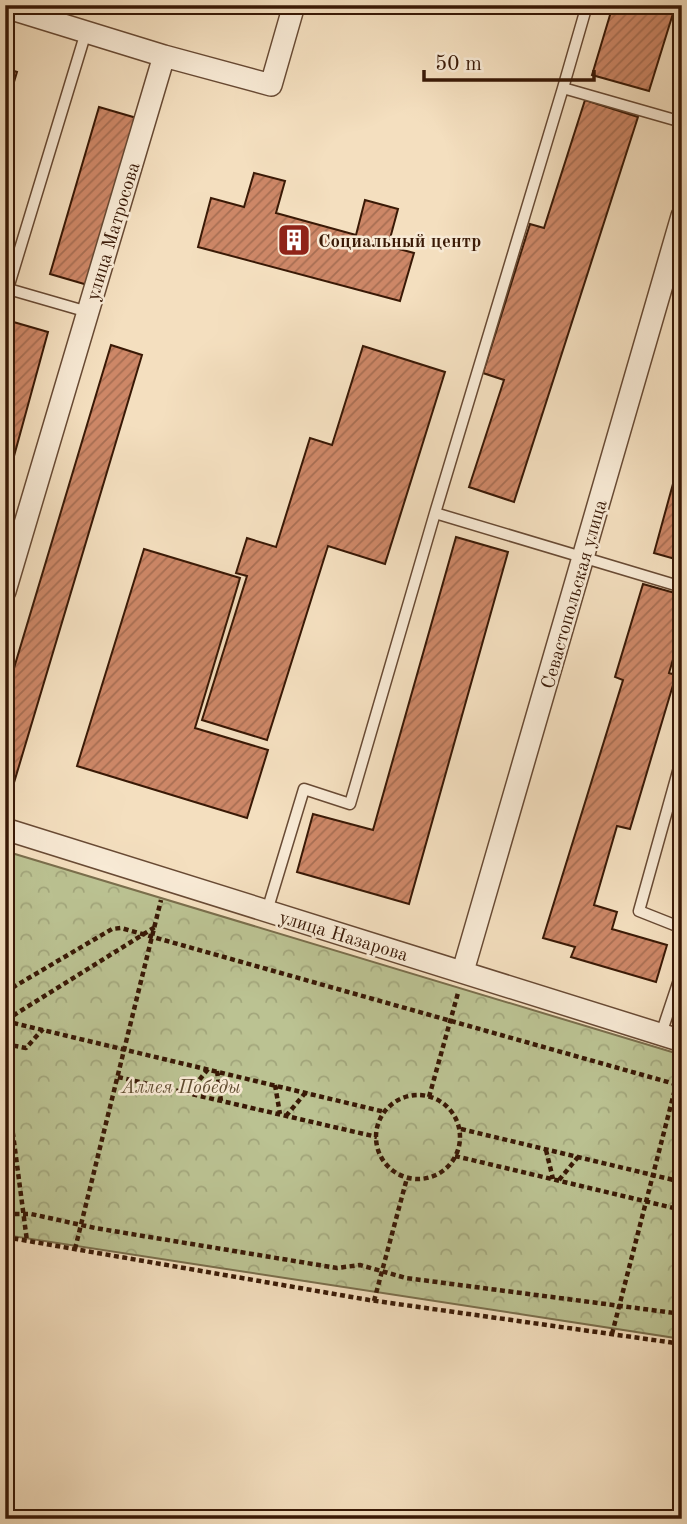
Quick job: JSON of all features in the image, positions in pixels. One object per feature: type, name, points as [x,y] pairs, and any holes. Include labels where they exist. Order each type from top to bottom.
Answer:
[{"type":"street","points":[[5,7],[164,56],[271,85],[294,5]]},
{"type":"street","name":"улица Матросова","points":[[5,591],[9,562],[88,312],[164,56]]},
{"type":"street","name":"Севастопольская улица","points":[[463,971],[682,216]]},
{"type":"street","name":"улица Назарова","points":[[5,830],[682,1041]]},
{"type":"lane","points":[[267,911],[304,789],[350,803],[587,5]]},
{"type":"lane","points":[[86,33],[6,291],[88,312]]},
{"type":"lane","points":[[563,88],[682,122]]},
{"type":"lane","points":[[435,513],[682,587]]},
{"type":"lane","points":[[682,757],[639,911],[682,928]]},
{"type":"lane","points":[[660,1034],[682,971]]},
{"type":"path","points":[[75,1249],[162,898]]},
{"type":"path","points":[[5,1021],[155,927]]},
{"type":"path","points":[[5,992],[112,929],[121,928],[679,1085]]},
{"type":"path","points":[[429,1097],[463,971]]},
{"type":"path","points":[[5,1021],[385,1112]]},
{"type":"path","points":[[5,1044],[26,1048],[43,1029]]},
{"type":"path","points":[[612,1334],[679,1085],[682,1061]]},
{"type":"path","points":[[189,1093],[208,1069]]},
{"type":"path","points":[[217,1071],[221,1101]]},
{"type":"path","points":[[5,1073],[27,1241]]},
{"type":"path","points":[[118,1077],[377,1137]]},
{"type":"path","points":[[275,1085],[283,1115]]},
{"type":"path","points":[[283,1115],[306,1092]]},
{"type":"path","points":[[413,1096],[429,1097],[444,1104],[455,1116],[461,1129],[459,1148],[452,1163],[439,1173],[424,1179],[407,1178],[393,1170],[382,1158],[377,1137],[378,1126],[385,1112],[398,1101],[413,1096]]},
{"type":"path","points":[[461,1129],[682,1182]]},
{"type":"path","points":[[546,1150],[553,1179]]},
{"type":"path","points":[[455,1156],[682,1209]]},
{"type":"path","points":[[559,1180],[578,1157]]},
{"type":"path","points":[[5,1166],[12,1214],[337,1268],[360,1265],[406,1278],[682,1314]]},
{"type":"path","points":[[374,1301],[407,1178]]},
{"type":"path","points":[[5,1237],[374,1301],[682,1344]]},
{"type":"green space","name":"Аллея Победы","points":[[5,851],[682,1055],[682,1339],[5,1235]]},
{"type":"building","points":[[613,5],[675,7],[649,91],[592,75]]},
{"type":"building","points":[[5,68],[17,72],[5,112]]},
{"type":"building","points":[[585,100],[638,117],[514,502],[469,487],[504,380],[483,373],[530,224],[544,228]]},
{"type":"building","points":[[99,107],[140,119],[91,286],[50,274]]},
{"type":"building","name":"Социальный центр","points":[[254,173],[285,181],[276,213],[356,235],[365,200],[398,209],[388,246],[414,253],[400,301],[198,247],[211,198],[244,207]]},
{"type":"building","points":[[10,321],[48,332],[5,489],[5,338]]},
{"type":"building","points":[[111,345],[142,355],[13,786],[5,783],[5,698]]},
{"type":"building","points":[[363,346],[445,372],[385,564],[328,546],[267,740],[202,720],[247,576],[236,573],[247,538],[276,547],[310,438],[332,445]]},
{"type":"building","points":[[682,451],[682,561],[654,553]]},
{"type":"building","points":[[456,537],[508,552],[409,904],[297,872],[313,814],[373,830]]},
{"type":"building","points":[[144,549],[240,578],[195,728],[268,750],[247,818],[77,766]]},
{"type":"building","points":[[643,584],[682,595],[682,629],[669,673],[676,675],[630,829],[617,826],[594,905],[617,912],[612,929],[667,945],[656,982],[571,957],[575,947],[543,938],[623,680],[615,677]]},
{"type":"place","name":"Социальный центр","points":[[294,240]]}]
